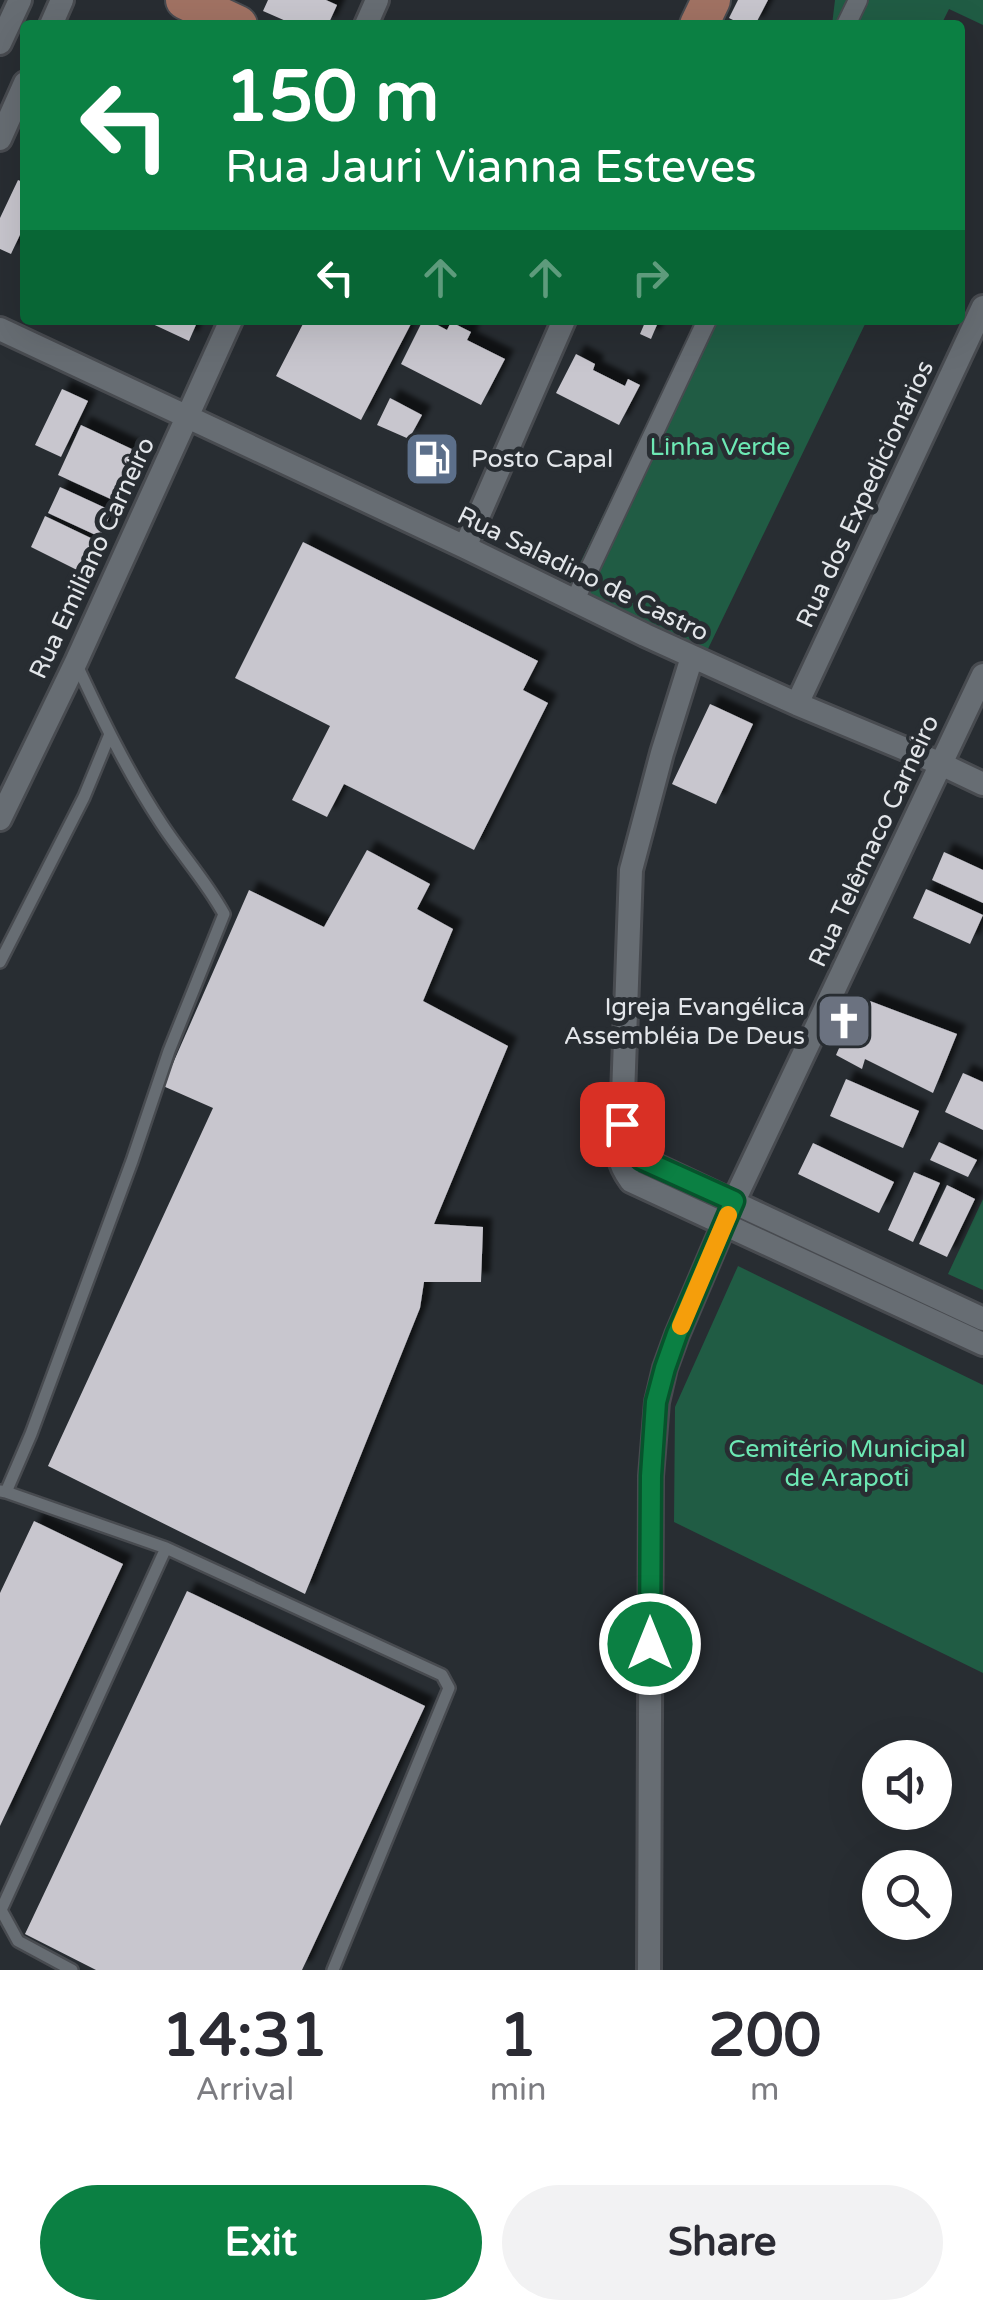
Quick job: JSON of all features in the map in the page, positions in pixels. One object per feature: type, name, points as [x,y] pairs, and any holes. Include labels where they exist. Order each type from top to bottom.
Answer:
[{"type":"main road","points":[[185,0],[227,20]]},
{"type":"street","points":[[0,44],[20,0]]},
{"type":"street","points":[[0,139],[20,94]]},
{"type":"street","name":"Rua dos Expedicionários","points":[[797,704],[983,306]]},
{"type":"street","name":"Rua Emiliano Carneiro","points":[[0,818],[76,662],[229,325]]},
{"type":"street","points":[[465,547],[562,325]]},
{"type":"street","points":[[574,602],[705,325]]},
{"type":"street","name":"Rua Saladino de Castro","points":[[0,329],[692,657],[983,784]]},
{"type":"street","points":[[692,657],[631,870],[620,1166],[631,1181],[983,1344]]},
{"type":"street","name":"Rua Telêmaco Carneiro","points":[[649,1970],[651,1476],[656,1402],[677,1334],[734,1201],[983,675]]},
{"type":"street","points":[[622,1124],[632,1150],[641,1159],[983,1319]]},
{"type":"lane","points":[[76,662],[110,734],[161,823],[209,887],[224,914],[169,1051],[31,1434],[3,1491],[166,1548],[442,1675],[447,1682],[450,1688],[333,1970]]},
{"type":"lane","points":[[0,962],[84,796],[110,734]]},
{"type":"lane","points":[[72,1970],[18,1941],[0,1910],[166,1548]]},
{"type":"green space","points":[[835,0],[983,0],[983,25],[949,9],[944,20],[833,20]]},
{"type":"green space","name":"Linha Verde","points":[[695,325],[865,325],[706,653],[569,586]]},
{"type":"green space","points":[[983,1199],[983,1290],[948,1274]]},
{"type":"green space","name":"Cemitério Municipal de Arapoti","points":[[738,1266],[983,1385],[983,1673],[674,1522],[675,1407]]},
{"type":"building","points":[[268,0],[326,0],[337,5],[330,20],[284,20],[263,11]]},
{"type":"building","points":[[738,0],[768,0],[758,20],[729,18]]},
{"type":"building","points":[[20,181],[20,235],[11,254],[0,249],[0,218]]},
{"type":"building","points":[[155,325],[196,325],[189,341]]},
{"type":"building","points":[[302,325],[410,325],[361,420],[276,376]]},
{"type":"building","points":[[420,325],[438,325],[447,330],[450,325],[457,325],[471,332],[467,340],[505,359],[481,405],[401,364]]},
{"type":"building","points":[[644,325],[657,325],[651,339],[640,334]]},
{"type":"building","points":[[576,354],[595,364],[593,370],[625,386],[628,379],[640,385],[619,425],[556,393]]},
{"type":"building","points":[[62,389],[88,401],[61,457],[35,445]]},
{"type":"building","points":[[390,398],[422,415],[409,439],[377,425]]},
{"type":"building","points":[[81,425],[138,452],[115,501],[58,475]]},
{"type":"building","points":[[60,487],[112,511],[100,537],[48,513]]},
{"type":"building","points":[[45,516],[97,541],[81,572],[31,547]]},
{"type":"building","points":[[303,542],[538,661],[523,690],[548,703],[474,850],[344,784],[327,817],[292,800],[330,726],[235,678]]},
{"type":"building","points":[[710,704],[753,724],[716,804],[672,784]]},
{"type":"building","points":[[367,850],[430,884],[417,909],[453,929],[423,1001],[508,1046],[434,1224],[483,1227],[481,1282],[424,1282],[420,1308],[305,1594],[48,1466],[213,1108],[163,1086],[249,890],[324,927]]},
{"type":"building","points":[[944,852],[983,870],[983,903],[932,880]]},
{"type":"building","points":[[926,889],[983,915],[970,944],[913,918]]},
{"type":"building","points":[[870,1001],[957,1034],[933,1093],[865,1059],[862,1069],[836,1055],[851,1021]]},
{"type":"building","points":[[963,1073],[983,1082],[983,1130],[945,1112]]},
{"type":"building","points":[[846,1079],[919,1111],[903,1148],[830,1116]]},
{"type":"building","points":[[939,1142],[977,1160],[968,1177],[930,1160]]},
{"type":"building","points":[[813,1143],[894,1182],[879,1213],[798,1174]]},
{"type":"building","points":[[914,1172],[940,1183],[913,1242],[888,1230]]},
{"type":"building","points":[[947,1185],[975,1199],[947,1257],[919,1244]]},
{"type":"building","points":[[34,1521],[123,1564],[0,1826],[0,1593]]},
{"type":"building","points":[[187,1591],[425,1706],[302,1970],[96,1970],[25,1934]]},
{"type":"slow traffic","points":[[681,1326],[728,1215]]},
{"type":"place","name":"Posto Capal","points":[[432,459]]},
{"type":"place","name":"Igreja Evangélica Assembléia De Deus","points":[[844,1021]]},
{"type":"route","points":[[622,1124],[632,1150],[641,1159],[734,1201],[677,1334],[656,1402],[651,1476],[650,1644]]}]
